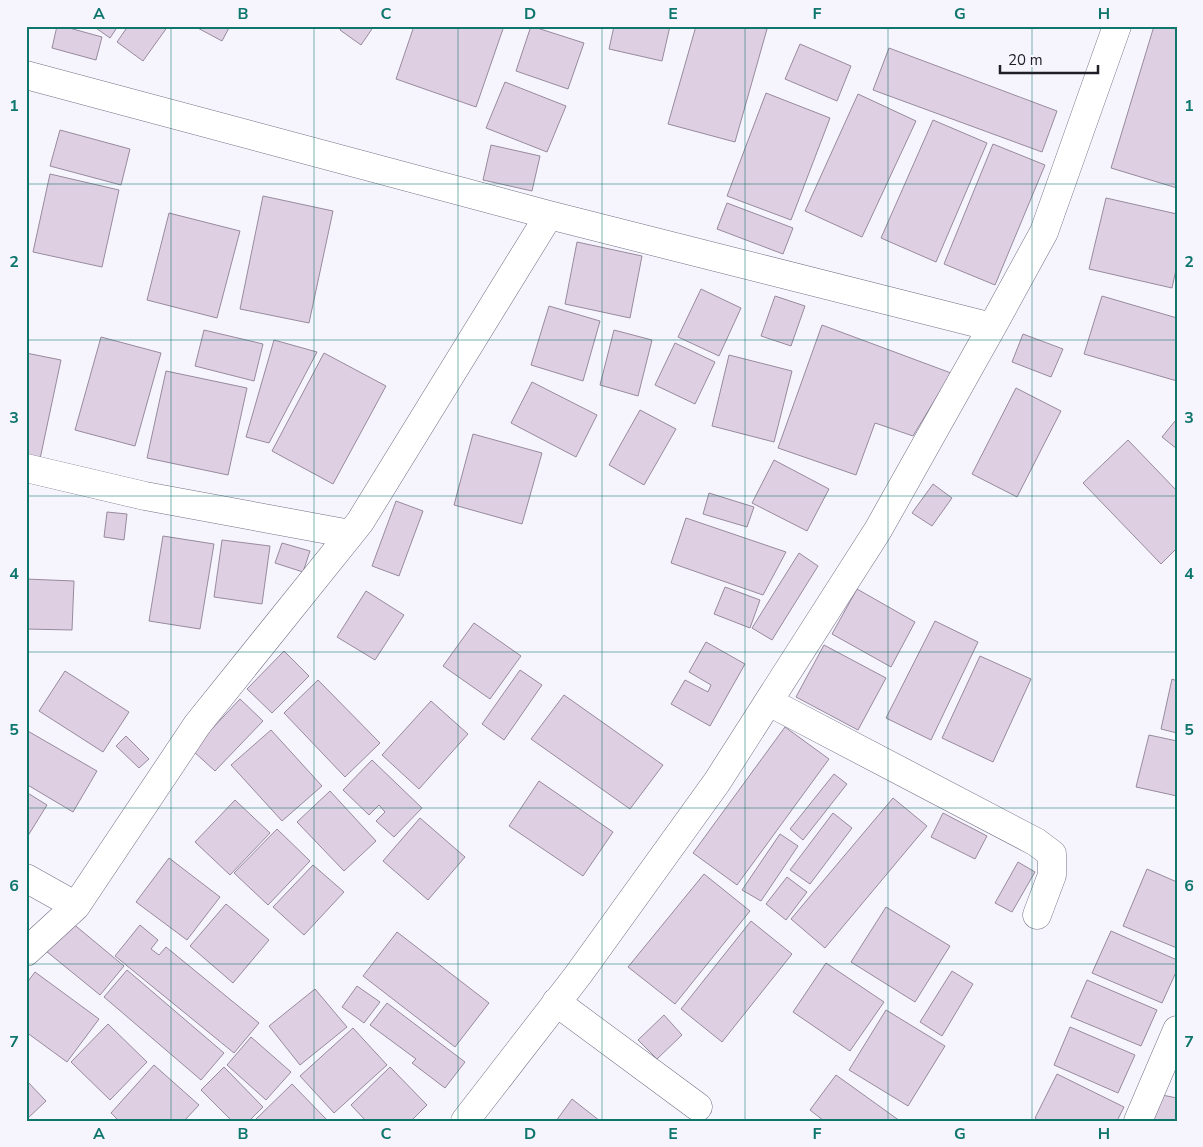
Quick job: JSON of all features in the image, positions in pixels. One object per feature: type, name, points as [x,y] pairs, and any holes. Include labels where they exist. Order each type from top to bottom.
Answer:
[{"type":"street","points":[[465,1121],[556,1002],[717,782],[878,530],[1044,232],[1117,26]]},
{"type":"street","points":[[26,75],[549,214],[992,328]]},
{"type":"street","points":[[26,952],[76,906],[197,725],[360,522],[549,214]]},
{"type":"street","points":[[26,468],[145,496],[350,534]]},
{"type":"street","points":[[769,702],[1036,842],[1052,854],[1052,875],[1037,915]]},
{"type":"street","points":[[26,878],[76,906]]},
{"type":"street","points":[[556,1002],[698,1107]]},
{"type":"street","points":[[1138,1121],[1177,1030]]},
{"type":"building","points":[[57,26],[102,37],[96,60],[52,48]]},
{"type":"building","points":[[93,26],[118,26],[110,38]]},
{"type":"building","points":[[128,26],[168,26],[143,61],[117,42]]},
{"type":"building","points":[[194,26],[230,26],[222,41]]},
{"type":"building","points":[[342,26],[374,26],[361,45],[340,30]]},
{"type":"building","points":[[414,26],[504,26],[476,107],[396,79]]},
{"type":"building","points":[[531,26],[584,43],[568,89],[516,71]]},
{"type":"building","points":[[614,26],[670,26],[662,61],[609,49]]},
{"type":"building","points":[[696,26],[756,26],[767,29],[735,142],[668,124]]},
{"type":"building","points":[[1154,26],[1177,26],[1177,188],[1111,168]]},
{"type":"building","points":[[800,44],[851,66],[837,101],[785,79]]},
{"type":"building","points":[[889,48],[1057,111],[1042,152],[873,90]]},
{"type":"building","points":[[505,82],[566,106],[547,152],[486,128]]},
{"type":"building","points":[[766,93],[830,118],[791,220],[727,196]]},
{"type":"building","points":[[858,94],[916,121],[862,237],[805,211]]},
{"type":"building","points":[[933,120],[987,143],[936,262],[881,238]]},
{"type":"building","points":[[60,130],[130,149],[121,185],[50,166]]},
{"type":"building","points":[[993,144],[1045,165],[995,285],[944,264]]},
{"type":"building","points":[[491,145],[540,156],[532,191],[483,180]]},
{"type":"building","points":[[50,174],[119,190],[102,267],[33,252]]},
{"type":"building","points":[[263,196],[333,211],[309,323],[240,309]]},
{"type":"building","points":[[1106,198],[1177,214],[1177,265],[1172,288],[1089,269]]},
{"type":"building","points":[[727,203],[793,228],[783,254],[717,229]]},
{"type":"building","points":[[169,213],[240,231],[217,318],[147,300]]},
{"type":"building","points":[[577,242],[642,256],[630,318],[565,304]]},
{"type":"building","points":[[701,289],[741,308],[719,356],[678,337]]},
{"type":"building","points":[[775,296],[805,306],[791,346],[761,336]]},
{"type":"building","points":[[1102,296],[1177,318],[1177,381],[1084,354]]},
{"type":"building","points":[[549,306],[600,321],[583,381],[531,365]]},
{"type":"building","points":[[822,325],[951,373],[913,436],[875,423],[856,475],[778,448]]},
{"type":"building","points":[[204,330],[263,344],[254,381],[195,366]]},
{"type":"building","points":[[614,330],[652,340],[638,396],[600,385]]},
{"type":"building","points":[[1023,334],[1063,349],[1051,377],[1012,362]]},
{"type":"building","points":[[101,337],[161,353],[135,446],[75,430]]},
{"type":"building","points":[[274,340],[317,352],[269,443],[246,437]]},
{"type":"building","points":[[675,343],[715,362],[695,404],[655,385]]},
{"type":"building","points":[[26,353],[61,360],[40,459],[26,456]]},
{"type":"building","points":[[324,353],[386,386],[333,484],[272,451]]},
{"type":"building","points":[[729,355],[792,371],[774,442],[712,426]]},
{"type":"building","points":[[166,371],[247,388],[228,475],[147,458]]},
{"type":"building","points":[[532,382],[597,415],[576,457],[511,423]]},
{"type":"building","points":[[1016,388],[1061,411],[1017,497],[972,474]]},
{"type":"building","points":[[640,410],[676,429],[644,485],[609,465]]},
{"type":"building","points":[[1175,421],[1177,422],[1177,449],[1162,437]]},
{"type":"building","points":[[473,434],[542,453],[522,524],[454,505]]},
{"type":"building","points":[[1128,440],[1177,491],[1177,548],[1161,564],[1083,483]]},
{"type":"building","points":[[774,460],[829,489],[807,531],[752,503]]},
{"type":"building","points":[[933,484],[952,498],[932,526],[912,513]]},
{"type":"building","points":[[709,493],[754,507],[747,527],[703,514]]},
{"type":"building","points":[[396,501],[423,511],[399,576],[372,566]]},
{"type":"building","points":[[107,512],[127,514],[124,540],[104,537]]},
{"type":"building","points":[[686,518],[786,552],[763,595],[671,563]]},
{"type":"building","points":[[163,536],[214,544],[200,629],[149,621]]},
{"type":"building","points":[[222,540],[270,546],[262,604],[214,597]]},
{"type":"building","points":[[282,543],[310,551],[303,572],[275,563]]},
{"type":"building","points":[[799,553],[818,566],[772,640],[752,628]]},
{"type":"building","points":[[26,579],[74,581],[72,630],[26,629]]},
{"type":"building","points":[[725,587],[760,600],[750,628],[714,614]]},
{"type":"building","points":[[857,589],[915,622],[891,667],[832,634]]},
{"type":"building","points":[[366,591],[404,615],[375,660],[337,637]]},
{"type":"building","points":[[935,621],[978,642],[931,740],[886,718]]},
{"type":"building","points":[[474,623],[521,656],[490,699],[443,666]]},
{"type":"building","points":[[706,642],[745,664],[710,726],[671,704],[685,680],[708,692],[711,685],[689,672]]},
{"type":"building","points":[[824,645],[886,678],[858,730],[796,697]]},
{"type":"building","points":[[284,651],[309,676],[272,713],[247,689]]},
{"type":"building","points":[[980,656],[1031,679],[993,762],[942,738]]},
{"type":"building","points":[[520,670],[542,685],[504,740],[482,724]]},
{"type":"building","points":[[65,671],[129,712],[103,752],[39,711]]},
{"type":"building","points":[[1172,679],[1177,681],[1177,733],[1161,729]]},
{"type":"building","points":[[318,680],[380,743],[345,777],[284,713]]},
{"type":"building","points":[[564,695],[663,765],[630,809],[531,739]]},
{"type":"building","points":[[240,699],[263,721],[215,771],[192,750]]},
{"type":"building","points":[[431,701],[468,734],[419,789],[382,755]]},
{"type":"building","points":[[785,727],[829,759],[737,885],[693,853]]},
{"type":"building","points":[[26,730],[97,771],[73,812],[26,784]]},
{"type":"building","points":[[271,730],[322,786],[282,821],[231,765]]},
{"type":"building","points":[[1149,735],[1177,741],[1177,796],[1136,787]]},
{"type":"building","points":[[126,736],[149,759],[139,768],[116,746]]},
{"type":"building","points":[[372,760],[422,808],[394,837],[376,821],[385,812],[379,805],[369,815],[343,790]]},
{"type":"building","points":[[834,774],[847,784],[803,840],[790,829]]},
{"type":"building","points":[[539,781],[613,832],[583,876],[509,826]]},
{"type":"building","points":[[330,791],[376,841],[344,871],[297,822]]},
{"type":"building","points":[[26,792],[47,805],[26,839]]},
{"type":"building","points":[[893,798],[927,826],[825,948],[791,919]]},
{"type":"building","points":[[235,800],[270,833],[230,875],[195,842]]},
{"type":"building","points":[[833,813],[852,828],[810,884],[790,870]]},
{"type":"building","points":[[943,813],[987,836],[975,859],[931,837]]},
{"type":"building","points":[[420,818],[465,857],[428,900],[383,861]]},
{"type":"building","points":[[277,829],[310,861],[268,905],[234,873]]},
{"type":"building","points":[[780,834],[798,846],[761,901],[742,890]]},
{"type":"building","points":[[169,858],[220,897],[187,940],[136,902]]},
{"type":"building","points":[[1018,862],[1035,872],[1012,912],[995,903]]},
{"type":"building","points":[[313,865],[344,892],[304,935],[273,907]]},
{"type":"building","points":[[1147,869],[1177,882],[1177,948],[1123,926]]},
{"type":"building","points":[[704,874],[750,911],[675,1004],[628,967]]},
{"type":"building","points":[[787,877],[807,892],[786,920],[766,904]]},
{"type":"building","points":[[226,904],[269,940],[233,983],[190,946]]},
{"type":"building","points":[[886,907],[950,946],[915,1002],[851,962]]},
{"type":"building","points":[[751,921],[792,954],[722,1042],[681,1009]]},
{"type":"building","points":[[71,922],[124,966],[100,995],[46,951]]},
{"type":"building","points":[[140,925],[158,940],[151,949],[159,955],[166,947],[259,1023],[234,1053],[115,956]]},
{"type":"building","points":[[1111,931],[1177,960],[1177,970],[1162,1003],[1092,973]]},
{"type":"building","points":[[397,932],[489,1003],[455,1047],[363,976]]},
{"type":"building","points":[[826,963],[884,1002],[850,1051],[793,1012]]},
{"type":"building","points":[[127,970],[224,1053],[201,1080],[104,997]]},
{"type":"building","points":[[952,971],[973,984],[942,1036],[920,1022]]},
{"type":"building","points":[[35,972],[99,1019],[67,1062],[26,1032],[26,984]]},
{"type":"building","points":[[1087,980],[1157,1010],[1141,1046],[1071,1017]]},
{"type":"building","points":[[357,986],[380,1002],[364,1023],[342,1007]]},
{"type":"building","points":[[315,989],[347,1027],[300,1065],[269,1026]]},
{"type":"building","points":[[387,1003],[465,1062],[445,1088],[412,1063],[416,1059],[370,1025]]},
{"type":"building","points":[[886,1010],[945,1046],[908,1106],[849,1070]]},
{"type":"building","points":[[664,1015],[682,1035],[657,1059],[638,1040]]},
{"type":"building","points":[[108,1024],[147,1062],[110,1100],[71,1062]]},
{"type":"building","points":[[1070,1027],[1135,1055],[1118,1093],[1054,1065]]},
{"type":"building","points":[[353,1028],[387,1065],[334,1113],[300,1076]]},
{"type":"building","points":[[251,1037],[291,1072],[266,1100],[227,1065]]},
{"type":"building","points":[[154,1065],[199,1105],[184,1121],[119,1121],[111,1113]]},
{"type":"building","points":[[224,1067],[263,1107],[249,1121],[232,1121],[201,1090]]},
{"type":"building","points":[[390,1067],[427,1105],[411,1121],[366,1121],[351,1105]]},
{"type":"building","points":[[1057,1074],[1124,1107],[1117,1121],[1039,1121],[1035,1118]]},
{"type":"building","points":[[836,1075],[900,1121],[824,1121],[810,1110]]},
{"type":"building","points":[[26,1080],[46,1101],[26,1120]]},
{"type":"building","points":[[292,1084],[328,1121],[254,1121]]},
{"type":"building","points":[[1157,1094],[1177,1098],[1177,1121],[1151,1121]]},
{"type":"building","points":[[572,1099],[600,1121],[556,1121]]}]
